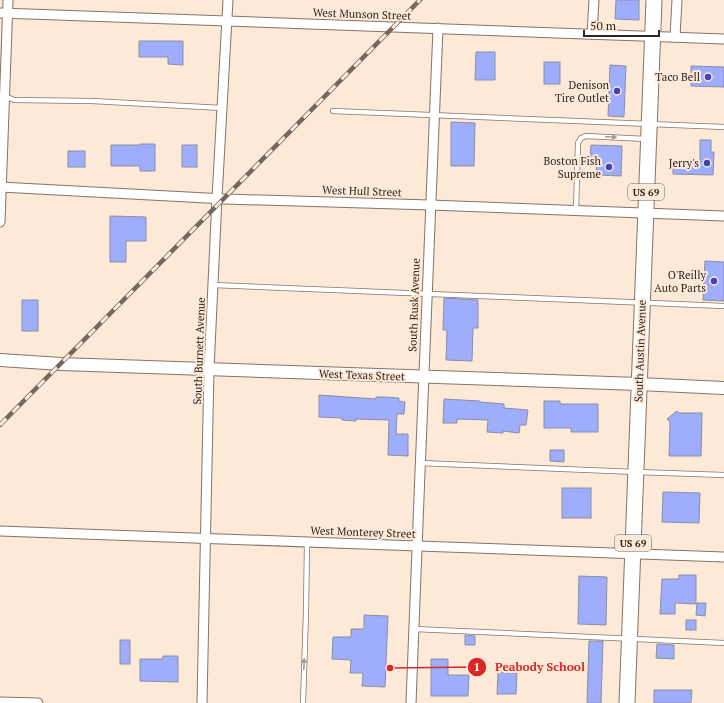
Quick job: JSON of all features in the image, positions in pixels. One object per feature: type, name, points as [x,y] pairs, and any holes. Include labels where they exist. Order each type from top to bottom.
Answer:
[{"type":"highway","name":"South Austin Avenue","points":[[627,703],[654,0]]},
{"type":"street","points":[[0,222],[4,13],[8,0]]},
{"type":"street","name":"South Burnett Avenue","points":[[202,703],[209,369],[228,0]]},
{"type":"street","points":[[592,34],[594,0]]},
{"type":"street","points":[[675,37],[677,0]]},
{"type":"street","name":"West Munson Street","points":[[4,13],[724,39]]},
{"type":"street","name":"South Rusk Avenue","points":[[411,703],[426,294],[438,28]]},
{"type":"street","name":"West Hull Street","points":[[1,187],[217,198],[430,204],[724,216]]},
{"type":"street","name":"West Texas Street","points":[[0,360],[61,364],[724,388]]},
{"type":"street","name":"West Monterey Street","points":[[0,531],[724,557]]},
{"type":"street","points":[[0,702],[38,703]]},
{"type":"lane","points":[[2,96],[14,100],[92,101],[222,108]]},
{"type":"lane","points":[[333,111],[724,127]]},
{"type":"lane","points":[[576,210],[578,143],[581,138],[586,136],[648,139]]},
{"type":"lane","points":[[213,285],[724,306]]},
{"type":"lane","points":[[420,463],[724,475]]},
{"type":"lane","points":[[303,703],[307,542]]},
{"type":"lane","points":[[414,629],[724,642]]},
{"type":"building","points":[[616,0],[639,0],[639,20],[615,19]]},
{"type":"building","points":[[139,41],[183,41],[183,65],[168,64],[168,57],[139,57]]},
{"type":"building","points":[[476,52],[495,52],[495,80],[475,80]]},
{"type":"building","points":[[544,62],[560,62],[560,84],[544,84]]},
{"type":"building","name":"Denison Tire Outlet","points":[[610,65],[626,66],[624,117],[608,116]]},
{"type":"building","name":"Taco Bell","points":[[691,66],[724,67],[724,87],[691,86]]},
{"type":"building","points":[[451,122],[475,123],[474,166],[451,166]]},
{"type":"building","points":[[700,140],[711,140],[711,152],[714,152],[713,175],[673,174],[673,162],[700,163]]},
{"type":"building","points":[[155,144],[155,171],[140,171],[140,166],[111,166],[111,145]]},
{"type":"building","points":[[182,145],[197,145],[197,167],[182,167]]},
{"type":"building","name":"Boston Fish Supreme","points":[[591,145],[622,146],[621,176],[596,175],[597,158],[590,158]]},
{"type":"building","points":[[68,151],[85,151],[85,167],[68,167]]},
{"type":"building","points":[[110,216],[146,217],[146,241],[126,241],[126,262],[110,262]]},
{"type":"building","name":"O'Reilly Auto Parts","points":[[705,261],[724,262],[724,301],[703,300]]},
{"type":"building","points":[[444,298],[478,300],[478,328],[473,328],[472,361],[446,360],[447,330],[443,330]]},
{"type":"building","points":[[22,300],[38,300],[38,331],[22,331]]},
{"type":"building","points":[[319,395],[376,399],[376,397],[399,398],[399,401],[405,402],[404,414],[397,414],[396,434],[408,434],[408,456],[388,455],[389,420],[356,419],[356,421],[342,420],[342,418],[319,417]]},
{"type":"building","points":[[444,399],[504,404],[504,408],[528,410],[526,425],[520,425],[519,433],[503,431],[503,433],[487,432],[488,420],[457,419],[457,423],[443,423]]},
{"type":"building","points":[[544,401],[560,401],[560,404],[598,404],[598,432],[571,432],[571,428],[544,428]]},
{"type":"building","points":[[677,411],[679,413],[702,413],[701,456],[669,456],[670,422],[667,419]]},
{"type":"building","points":[[550,450],[564,450],[564,462],[550,461]]},
{"type":"building","points":[[562,488],[591,488],[591,518],[562,518]]},
{"type":"building","points":[[663,492],[700,493],[699,523],[662,522]]},
{"type":"building","points":[[679,575],[696,575],[696,604],[675,603],[675,614],[660,614],[662,579],[679,579]]},
{"type":"building","points":[[579,576],[607,577],[606,625],[578,624]]},
{"type":"building","points":[[697,603],[706,603],[705,616],[696,615]]},
{"type":"building","points":[[364,615],[388,616],[385,687],[362,686],[363,673],[350,673],[351,660],[332,659],[333,637],[351,637],[351,629],[364,629]]},
{"type":"building","points":[[686,620],[696,620],[696,630],[686,630]]},
{"type":"building","points":[[465,635],[475,636],[475,645],[465,645]]},
{"type":"building","points":[[120,640],[130,640],[130,664],[120,664]]},
{"type":"building","points":[[589,641],[603,641],[601,703],[587,703]]},
{"type":"building","points":[[657,644],[674,645],[674,659],[656,658]]},
{"type":"building","points":[[163,656],[178,656],[178,682],[140,681],[140,659],[163,659]]},
{"type":"building","points":[[431,659],[448,659],[448,675],[469,675],[468,696],[431,696]]},
{"type":"building","points":[[498,672],[517,673],[516,694],[497,694]]},
{"type":"building","points":[[654,690],[692,690],[691,703],[654,703]]},
{"type":"railway","points":[[0,425],[420,0]]},
{"type":"place","name":"Taco Bell","points":[[708,77]]},
{"type":"place","name":"Denison Tire Outlet","points":[[617,91]]},
{"type":"place","name":"Jerry's","points":[[707,163]]},
{"type":"place","name":"Boston Fish Supreme","points":[[609,167]]},
{"type":"place","name":"O'Reilly Auto Parts","points":[[714,281]]},
{"type":"place","name":"Peabody School","points":[[390,668]]}]
